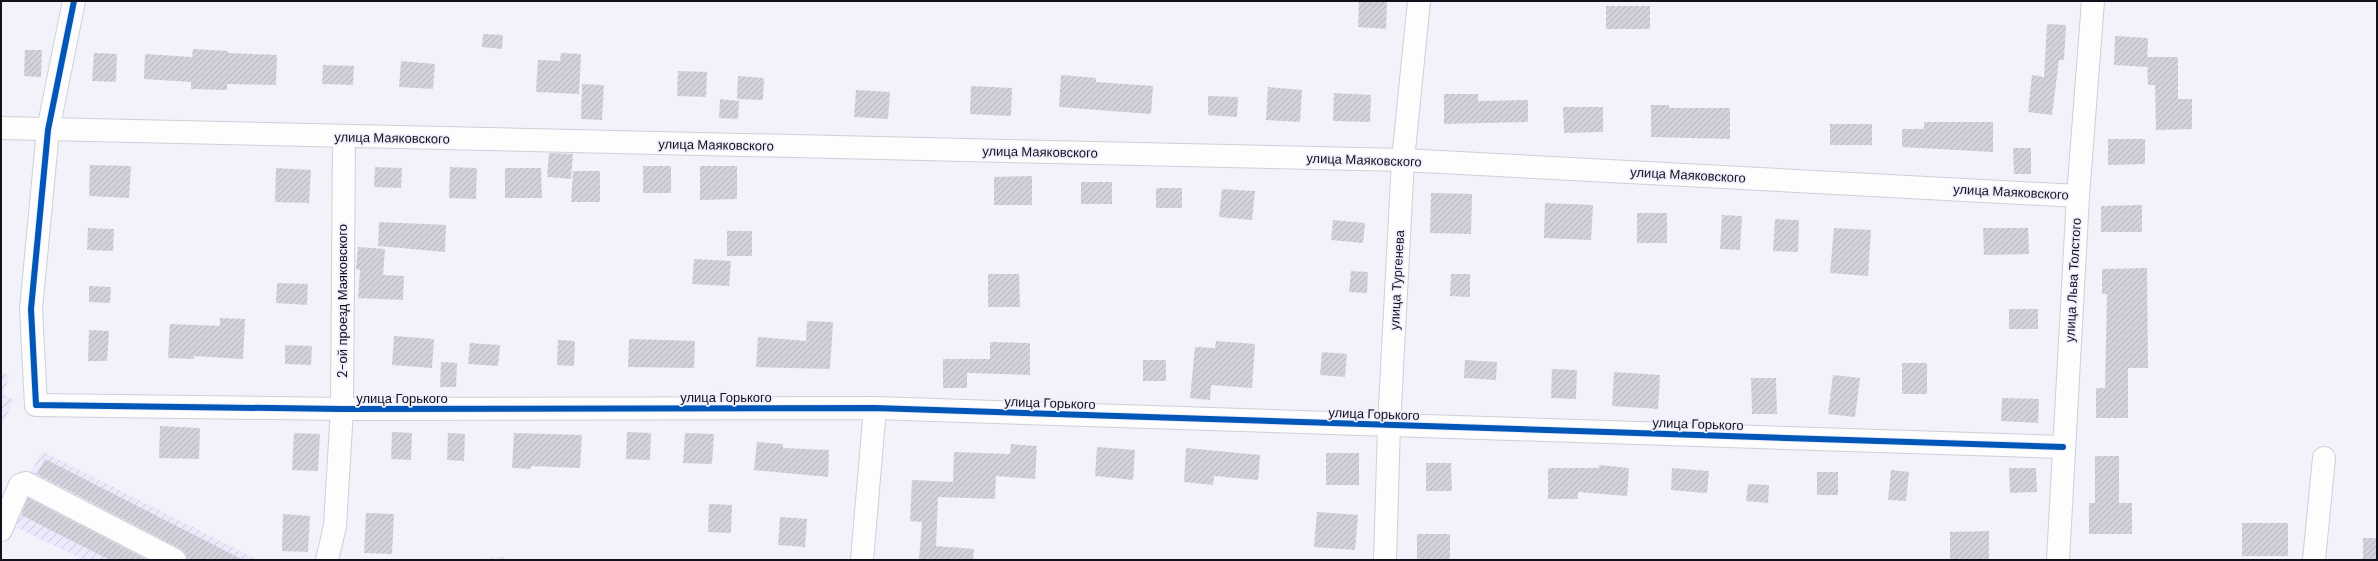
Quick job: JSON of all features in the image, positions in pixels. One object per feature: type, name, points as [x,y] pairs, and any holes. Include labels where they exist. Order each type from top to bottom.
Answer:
[{"type":"street","points":[[48,130],[74,1]]},
{"type":"street","name":"улица Тургенева","points":[[1385,560],[1389,425],[1403,160],[1420,1]]},
{"type":"street","name":"улица Льва Толстого","points":[[2058,560],[2078,196],[2093,1]]},
{"type":"street","name":"улица Маяковского","points":[[1,128],[1403,160],[2078,196]]},
{"type":"street","name":"улица Горького","points":[[48,130],[31,309],[36,405],[342,409],[875,408],[2063,448]]},
{"type":"street","name":"2-ой проезд Маяковского","points":[[327,560],[335,526],[342,409],[344,137]]},
{"type":"street","points":[[862,560],[875,408]]},
{"type":"street","points":[[2314,560],[2324,458]]},
{"type":"street","points":[[1,530],[20,485],[26,483],[175,560]]},
{"type":"shaded area","points":[[1,372],[10,375],[3,394],[14,400],[1,427]]},
{"type":"shaded area","points":[[42,451],[258,560],[84,560],[5,522]]},
{"type":"shaded area","points":[[501,556],[510,560],[480,560]]},
{"type":"building","points":[[1359,1],[1387,1],[1386,29],[1358,27]]},
{"type":"building","points":[[1606,6],[1650,6],[1650,29],[1606,29]]},
{"type":"building","points":[[2047,24],[2066,25],[2064,60],[2059,60],[2052,115],[2028,112],[2032,75],[2044,77]]},
{"type":"building","points":[[483,34],[503,35],[502,49],[482,47]]},
{"type":"building","points":[[2115,36],[2148,38],[2147,67],[2114,65]]},
{"type":"building","points":[[193,49],[228,51],[228,53],[277,55],[276,85],[227,84],[227,90],[191,89],[191,82],[144,79],[145,54],[192,57]]},
{"type":"building","points":[[25,50],[42,50],[41,77],[24,76]]},
{"type":"building","points":[[94,53],[117,54],[116,82],[92,81]]},
{"type":"building","points":[[561,53],[581,54],[579,94],[536,92],[538,60],[560,61]]},
{"type":"building","points":[[2147,57],[2178,57],[2178,99],[2192,99],[2192,129],[2156,130],[2155,85],[2148,85]]},
{"type":"building","points":[[401,61],[435,64],[433,89],[399,87]]},
{"type":"building","points":[[323,65],[354,66],[353,85],[322,84]]},
{"type":"building","points":[[678,71],[707,72],[706,97],[677,96]]},
{"type":"building","points":[[1061,75],[1096,78],[1096,82],[1153,86],[1151,114],[1059,107]]},
{"type":"building","points":[[738,76],[764,78],[763,100],[737,99]]},
{"type":"building","points":[[582,84],[604,85],[602,120],[581,119]]},
{"type":"building","points":[[971,86],[1012,88],[1011,116],[970,114]]},
{"type":"building","points":[[1268,87],[1302,90],[1300,122],[1266,120]]},
{"type":"building","points":[[856,90],[890,92],[888,119],[854,117]]},
{"type":"building","points":[[1334,93],[1371,95],[1370,122],[1333,121]]},
{"type":"building","points":[[1444,94],[1478,94],[1478,101],[1528,100],[1528,122],[1444,124]]},
{"type":"building","points":[[1208,96],[1238,97],[1237,117],[1208,115]]},
{"type":"building","points":[[720,99],[739,101],[738,119],[719,118]]},
{"type":"building","points":[[1651,105],[1669,105],[1669,108],[1730,108],[1730,139],[1651,137]]},
{"type":"building","points":[[1563,107],[1603,107],[1603,132],[1564,133]]},
{"type":"building","points":[[1924,122],[1993,122],[1993,152],[1902,147],[1902,129],[1924,129]]},
{"type":"building","points":[[1830,124],[1872,124],[1872,145],[1830,145]]},
{"type":"building","points":[[2108,139],[2145,139],[2145,164],[2108,165]]},
{"type":"building","points":[[2013,148],[2031,148],[2031,174],[2014,174]]},
{"type":"building","points":[[549,153],[573,154],[571,179],[547,177]]},
{"type":"building","points":[[90,165],[131,166],[129,198],[89,196]]},
{"type":"building","points":[[643,166],[671,166],[671,193],[643,193]]},
{"type":"building","points":[[700,166],[737,166],[737,199],[700,200]]},
{"type":"building","points":[[375,167],[402,168],[401,188],[374,187]]},
{"type":"building","points":[[450,167],[477,168],[476,199],[449,198]]},
{"type":"building","points":[[276,168],[311,170],[309,203],[275,202]]},
{"type":"building","points":[[505,168],[541,168],[542,198],[505,198]]},
{"type":"building","points":[[573,171],[600,171],[600,202],[571,202]]},
{"type":"building","points":[[1032,176],[1032,205],[994,205],[994,177]]},
{"type":"building","points":[[1081,182],[1112,182],[1112,204],[1081,204]]},
{"type":"building","points":[[1156,188],[1182,188],[1182,208],[1156,208]]},
{"type":"building","points":[[1222,189],[1255,191],[1252,220],[1219,217]]},
{"type":"building","points":[[1431,193],[1472,194],[1471,234],[1430,233]]},
{"type":"building","points":[[1545,203],[1593,205],[1591,240],[1544,238]]},
{"type":"building","points":[[2142,205],[2142,232],[2101,232],[2101,206]]},
{"type":"building","points":[[1637,213],[1667,213],[1667,243],[1637,243]]},
{"type":"building","points":[[1722,215],[1742,216],[1740,250],[1720,249]]},
{"type":"building","points":[[1775,219],[1799,220],[1798,252],[1773,251]]},
{"type":"building","points":[[1333,220],[1365,223],[1363,243],[1331,240]]},
{"type":"building","points":[[379,222],[446,225],[445,252],[378,246]]},
{"type":"building","points":[[88,228],[114,229],[113,251],[87,250]]},
{"type":"building","points":[[1834,228],[1871,230],[1868,276],[1830,273]]},
{"type":"building","points":[[1983,228],[2028,228],[2029,254],[1984,255]]},
{"type":"building","points":[[727,231],[752,231],[752,256],[727,256]]},
{"type":"building","points":[[358,247],[385,249],[383,275],[404,276],[403,300],[358,298],[360,270],[356,269]]},
{"type":"building","points":[[694,259],[731,261],[729,286],[692,284]]},
{"type":"building","points":[[2147,268],[2148,368],[2128,368],[2128,418],[2096,418],[2096,388],[2105,388],[2107,294],[2102,294],[2102,269]]},
{"type":"building","points":[[1351,271],[1368,272],[1367,293],[1349,292]]},
{"type":"building","points":[[988,274],[1019,274],[1020,307],[988,307]]},
{"type":"building","points":[[1451,274],[1470,274],[1470,297],[1450,296]]},
{"type":"building","points":[[277,283],[308,284],[307,305],[276,303]]},
{"type":"building","points":[[89,286],[111,287],[110,303],[89,302]]},
{"type":"building","points":[[2009,309],[2038,309],[2038,329],[2009,329]]},
{"type":"building","points":[[220,318],[245,319],[243,359],[194,356],[194,359],[168,358],[170,324],[220,326]]},
{"type":"building","points":[[807,321],[833,322],[830,369],[756,367],[758,337],[806,341]]},
{"type":"building","points":[[89,330],[109,331],[107,361],[88,361]]},
{"type":"building","points":[[394,336],[434,339],[432,368],[392,365]]},
{"type":"building","points":[[629,339],[695,341],[694,368],[628,367]]},
{"type":"building","points":[[558,340],[575,341],[574,366],[557,365]]},
{"type":"building","points":[[1216,341],[1255,344],[1252,388],[1211,385],[1210,400],[1190,398],[1195,347],[1215,348]]},
{"type":"building","points":[[990,342],[1030,343],[1030,375],[967,373],[967,388],[943,388],[943,359],[990,359]]},
{"type":"building","points":[[470,343],[500,345],[498,366],[468,364]]},
{"type":"building","points":[[285,345],[312,346],[311,365],[285,364]]},
{"type":"building","points":[[1322,352],[1347,354],[1345,377],[1320,375]]},
{"type":"building","points":[[1143,360],[1166,360],[1166,381],[1143,381]]},
{"type":"building","points":[[1465,360],[1497,362],[1496,380],[1464,378]]},
{"type":"building","points":[[441,362],[457,363],[456,387],[440,387]]},
{"type":"building","points":[[1902,363],[1927,363],[1927,394],[1902,394]]},
{"type":"building","points":[[1552,369],[1577,370],[1576,399],[1551,398]]},
{"type":"building","points":[[1614,372],[1660,375],[1658,409],[1612,406]]},
{"type":"building","points":[[1833,375],[1860,378],[1855,417],[1828,414]]},
{"type":"building","points":[[1751,378],[1776,378],[1777,414],[1752,414]]},
{"type":"building","points":[[2002,398],[2039,399],[2038,423],[2001,421]]},
{"type":"building","points":[[160,426],[200,428],[199,459],[159,458]]},
{"type":"building","points":[[392,432],[412,433],[411,460],[391,459]]},
{"type":"building","points":[[627,432],[651,433],[650,460],[626,459]]},
{"type":"building","points":[[294,433],[320,434],[318,471],[292,470]]},
{"type":"building","points":[[448,433],[465,434],[464,461],[447,460]]},
{"type":"building","points":[[514,433],[582,435],[580,468],[531,466],[531,469],[512,468]]},
{"type":"building","points":[[685,433],[714,434],[712,464],[683,463]]},
{"type":"building","points":[[757,442],[783,444],[783,448],[829,450],[828,477],[754,470]]},
{"type":"building","points":[[1011,444],[1037,446],[1035,479],[996,476],[995,499],[938,497],[936,546],[974,549],[973,560],[919,560],[922,522],[910,521],[912,480],[953,482],[954,452],[1010,454]]},
{"type":"building","points":[[1097,447],[1135,450],[1133,480],[1095,476]]},
{"type":"building","points":[[1186,448],[1260,455],[1258,480],[1214,476],[1213,485],[1184,482]]},
{"type":"building","points":[[1326,453],[1359,453],[1359,485],[1326,485]]},
{"type":"building","points":[[2095,456],[2119,456],[2119,503],[2132,503],[2132,534],[2089,534],[2089,503],[2095,503]]},
{"type":"building","points":[[45,459],[243,560],[187,560],[186,554],[181,549],[37,474]]},
{"type":"building","points":[[1426,463],[1451,463],[1452,491],[1426,491]]},
{"type":"building","points":[[1599,465],[1629,468],[1627,496],[1578,492],[1578,499],[1548,499],[1548,468],[1599,468]]},
{"type":"building","points":[[1672,468],[1709,471],[1707,493],[1671,490]]},
{"type":"building","points":[[2009,468],[2036,468],[2037,492],[2010,493]]},
{"type":"building","points":[[1891,470],[1909,472],[1906,501],[1888,500]]},
{"type":"building","points":[[1817,472],[1838,472],[1838,495],[1817,495]]},
{"type":"building","points":[[1748,484],[1769,485],[1768,503],[1746,501]]},
{"type":"building","points":[[28,498],[148,560],[110,560],[21,515]]},
{"type":"building","points":[[709,504],[732,505],[731,533],[708,532]]},
{"type":"building","points":[[1317,512],[1358,515],[1355,550],[1314,547]]},
{"type":"building","points":[[366,513],[394,514],[392,554],[364,553]]},
{"type":"building","points":[[283,514],[310,516],[308,552],[282,551]]},
{"type":"building","points":[[780,517],[807,519],[805,547],[778,545]]},
{"type":"building","points":[[2242,523],[2288,523],[2288,556],[2242,556]]},
{"type":"building","points":[[1989,531],[1989,560],[1950,560],[1950,532]]},
{"type":"building","points":[[1417,534],[1450,534],[1450,560],[1417,560]]},
{"type":"building","points":[[2363,538],[2377,538],[2377,560],[2363,560]]},
{"type":"cycle path","points":[[74,1],[48,130],[31,309],[36,405],[342,409],[875,408],[2063,447]]}]
